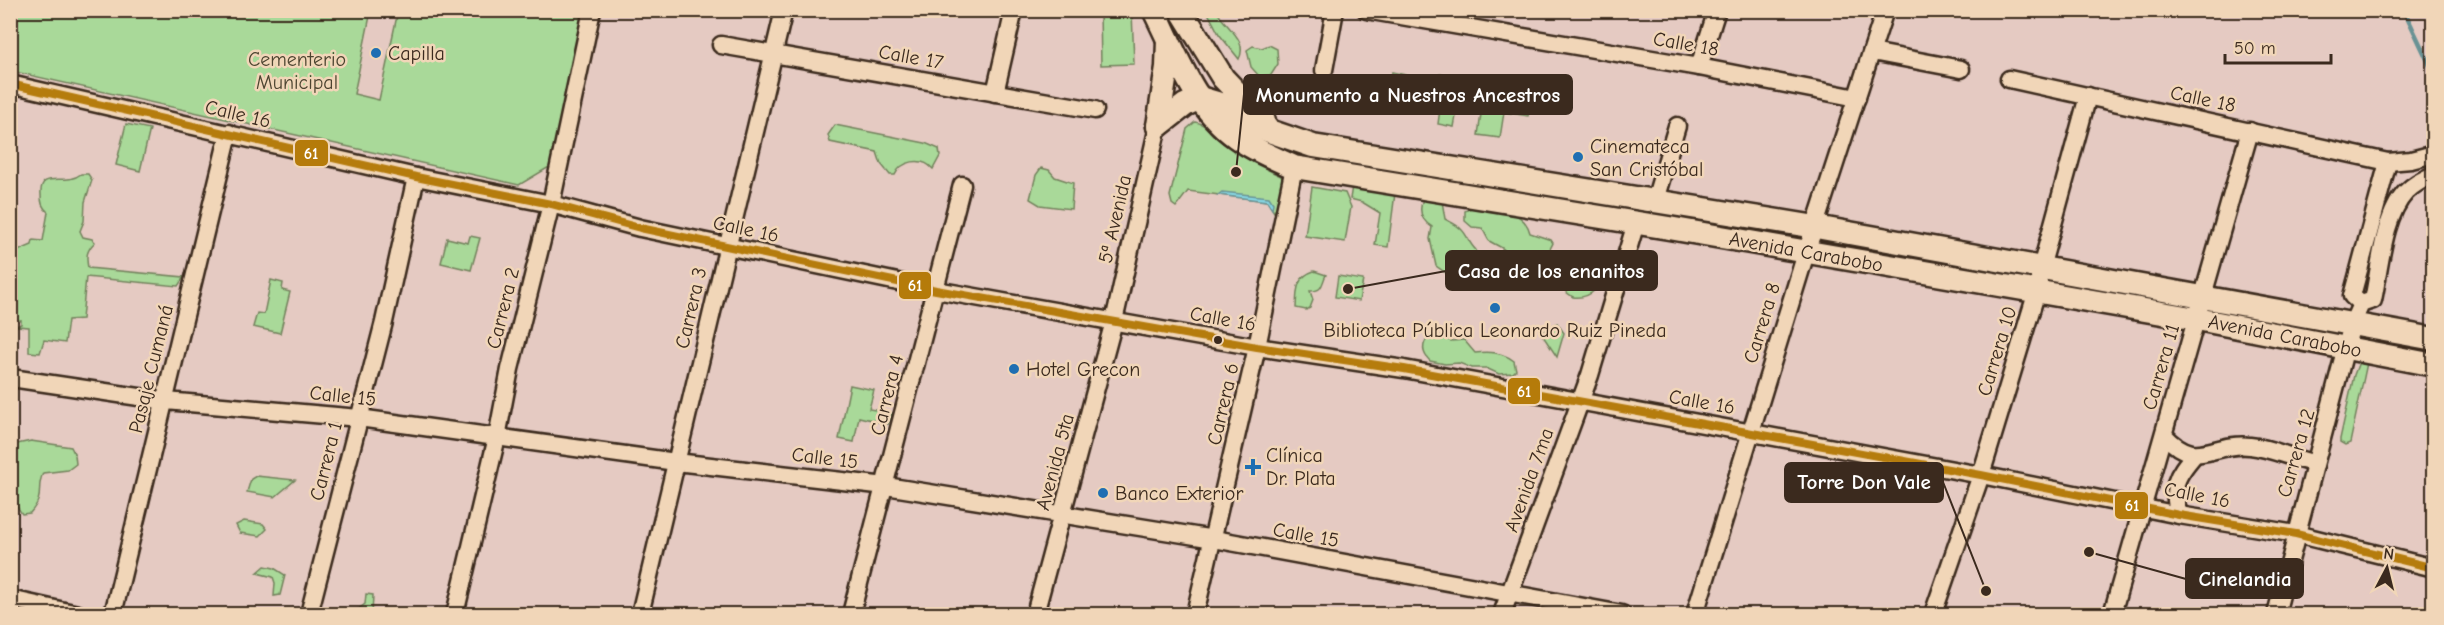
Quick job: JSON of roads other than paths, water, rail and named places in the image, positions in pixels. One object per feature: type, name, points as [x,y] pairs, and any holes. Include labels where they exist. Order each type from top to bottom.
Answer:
[{"type":"main road","name":"Avenida Carabobo","points":[[1154,10],[1200,98],[1217,121],[1258,151],[1294,167],[2037,291],[2197,319],[2433,365]]},
{"type":"main road","points":[[1181,10],[1223,78],[1278,134]]},
{"type":"main road","points":[[1158,126],[1165,88],[1168,39]]},
{"type":"main road","name":"Avenida Carabobo","points":[[1200,98],[1224,106],[1246,123],[1313,146],[1816,227],[2433,339]]},
{"type":"main road","points":[[1158,126],[1185,105],[1200,98]]},
{"type":"main road","points":[[1623,195],[1636,223]]},
{"type":"street","name":"Carrera 2","points":[[454,615],[497,437],[510,369],[551,204],[592,10]]},
{"type":"street","name":"Carrera 3","points":[[640,615],[784,10]]},
{"type":"street","points":[[994,93],[1014,10]]},
{"type":"street","points":[[1324,70],[1335,10]]},
{"type":"street","name":"Calle 18","points":[[1366,10],[1699,67],[1857,98]]},
{"type":"street","points":[[1699,67],[1717,10]]},
{"type":"street","name":"Carrera 8","points":[[1695,615],[1806,253],[1885,10]]},
{"type":"street","name":"Calle 17","points":[[721,45],[1095,110]]},
{"type":"street","points":[[1872,52],[1960,69]]},
{"type":"street","name":"Calle 18","points":[[2009,80],[2388,162],[2411,160],[2433,154]]},
{"type":"street","name":"Calle 16","points":[[10,84],[417,177],[551,204],[640,228],[936,290],[1257,347],[1404,369],[1750,432],[2143,506],[2179,515],[2296,534],[2433,568]]},
{"type":"street","name":"Carrera 10","points":[[1933,615],[1981,475],[2037,291],[2041,268],[2088,96]]},
{"type":"street","name":"5ª Avenida","points":[[1113,321],[1158,126]]},
{"type":"street","points":[[1655,200],[1677,126]]},
{"type":"street","name":"Carrera 11","points":[[2112,615],[2250,131]]},
{"type":"street","name":"Pasaje Cumaná","points":[[113,615],[229,133]]},
{"type":"street","points":[[2361,304],[2352,296],[2388,162]]},
{"type":"street","name":"Carrera 6","points":[[1195,615],[1257,347],[1294,167]]},
{"type":"street","name":"Carrera 12","points":[[2276,615],[2352,324],[2361,304],[2373,300],[2384,243],[2395,210],[2404,193],[2417,182],[2433,175]]},
{"type":"street","name":"Carrera 1","points":[[309,615],[384,322],[417,177]]},
{"type":"street","name":"Carrera 4","points":[[851,615],[962,185]]},
{"type":"street","name":"Avenida 7ma","points":[[1502,615],[1580,402],[1611,309],[1636,223]]},
{"type":"street","name":"Avenida 5ta","points":[[1035,615],[1113,321]]},
{"type":"street","name":"Calle 15","points":[[18,379],[166,401],[359,418],[676,462],[886,486],[1214,539],[1622,615]]},
{"type":"street","points":[[2164,435],[2176,448],[2195,454],[2234,445],[2253,446],[2314,463]]},
{"type":"street","points":[[2179,515],[2174,499],[2174,485],[2182,468],[2195,454]]},
{"type":"street","points":[[10,599],[78,615]]},
{"type":"water","points":[[1222,192],[1269,197],[1273,203],[1272,209],[1267,201],[1218,195]]},
{"type":"waterway","points":[[2404,10],[2434,74]]},
{"type":"place","name":"Capilla","points":[[376,53]]},
{"type":"place","name":"Cinemateca San Cristóbal","points":[[1578,157]]},
{"type":"place","name":"Monumento a Nuestros Ancestros","points":[[1236,172]]},
{"type":"place","name":"Casa de los enanitos","points":[[1348,289]]},
{"type":"place","name":"Biblioteca Pública Leonardo Ruiz Pineda","points":[[1495,308]]},
{"type":"place","name":"Hotel Grecon","points":[[1014,369]]},
{"type":"place","name":"Clínica Dr. Plata","points":[[1253,467]]},
{"type":"place","name":"Banco Exterior","points":[[1103,493]]},
{"type":"place","name":"Cinelandia","points":[[2089,552]]},
{"type":"place","name":"Torre Don Vale","points":[[1986,591]]},
{"type":"park label","name":"Cementerio Municipal","points":[[297,70]]}]
